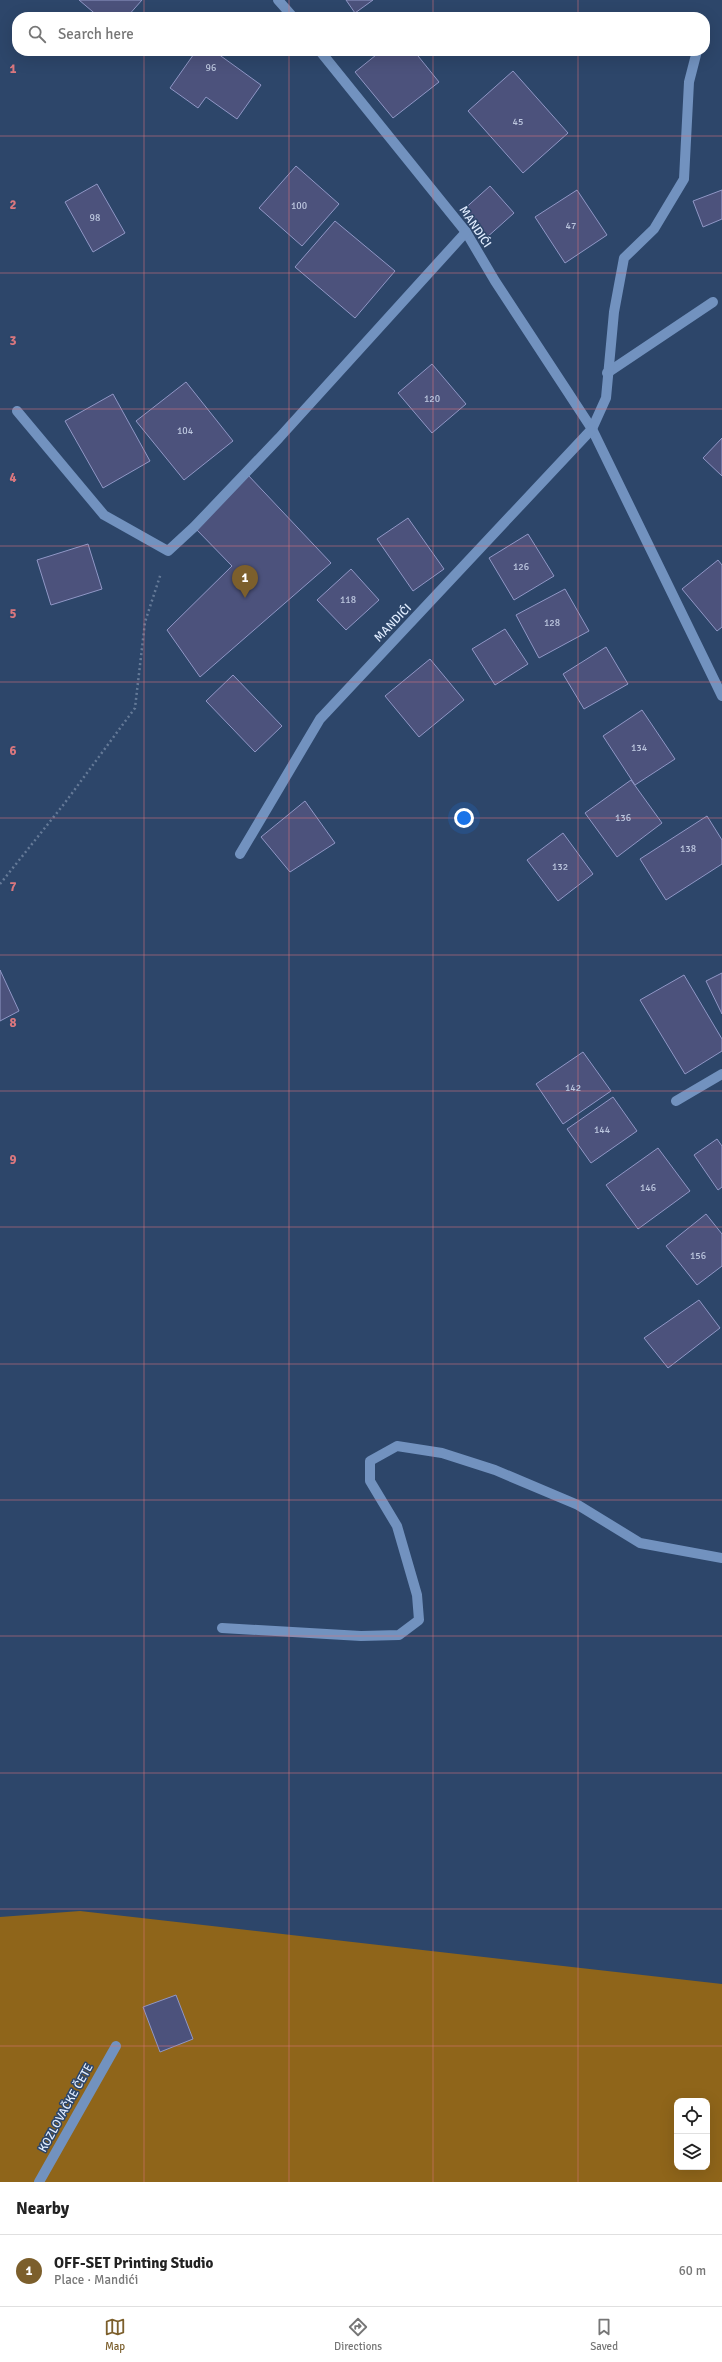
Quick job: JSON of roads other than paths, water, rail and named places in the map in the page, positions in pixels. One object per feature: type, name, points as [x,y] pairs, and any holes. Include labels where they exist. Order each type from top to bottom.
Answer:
[{"type":"street","points":[[283,2],[290,12]]},
{"type":"street","name":"MANDIĆI","points":[[324,56],[466,232],[494,282],[592,429],[722,696]]},
{"type":"street","name":"MANDIĆI","points":[[240,854],[320,719],[592,429],[606,398],[607,373],[614,312],[624,258],[654,229],[684,179],[689,82],[696,56]]},
{"type":"street","points":[[17,411],[104,515],[168,551],[194,527],[278,438],[466,232]]},
{"type":"street","points":[[607,373],[713,302]]},
{"type":"street","points":[[676,1101],[722,1074]]},
{"type":"street","points":[[222,1628],[362,1636],[399,1635],[419,1620],[417,1595],[397,1526],[370,1481],[370,1461],[397,1446],[442,1453],[495,1470],[578,1505],[640,1543],[722,1558]]},
{"type":"street","name":"KOZLOVAČKE ČETE","points":[[39,2182],[116,2046]]},
{"type":"place","name":"OFF-SET Printing Studio","points":[[245,598]]}]
